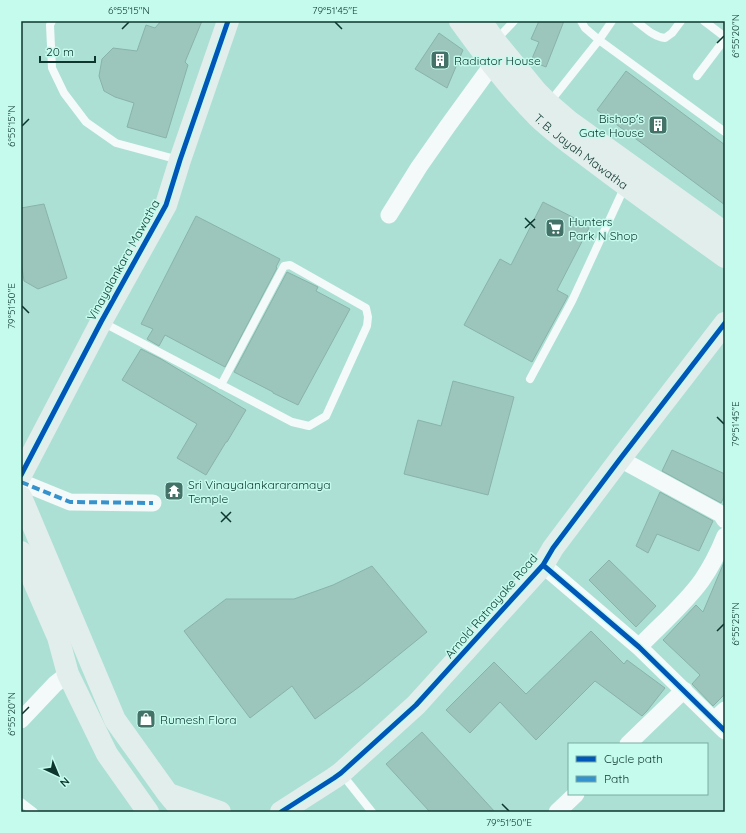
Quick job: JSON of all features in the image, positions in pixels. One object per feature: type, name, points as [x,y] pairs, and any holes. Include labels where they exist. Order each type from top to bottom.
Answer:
[{"type":"main road","name":"Vinayalankara Mawatha","points":[[21,475],[101,322],[166,205],[228,21]]},
{"type":"main road","name":"T. B. Jayah Mawatha","points":[[460,21],[492,65],[539,117],[560,136],[725,257]]},
{"type":"main road","name":"T. B. Jayah Mawatha","points":[[481,21],[536,91],[548,103],[570,122],[725,233]]},
{"type":"main road","name":"Arnold Ratnayake Road","points":[[286,811],[337,776],[416,705],[542,565],[553,548],[620,459],[725,323]]},
{"type":"main road","points":[[21,497],[115,720],[168,794],[183,812]]},
{"type":"main road","points":[[21,552],[58,637],[68,674],[107,754],[148,812]]},
{"type":"main road","points":[[168,794],[220,812]]},
{"type":"street","points":[[389,216],[419,167],[492,65]]},
{"type":"street","points":[[620,459],[721,514],[725,520]]},
{"type":"street","points":[[21,482],[70,502],[154,502]]},
{"type":"street","points":[[639,647],[684,602],[702,580],[725,536]]},
{"type":"street","points":[[542,565],[639,647],[684,690],[721,720]]},
{"type":"street","points":[[21,720],[55,684],[68,674]]},
{"type":"street","points":[[629,743],[684,690]]},
{"type":"street","points":[[557,812],[575,795]]},
{"type":"lane","points":[[52,21],[50,25],[52,68],[64,92],[86,122],[116,142],[180,160]]},
{"type":"lane","points":[[495,40],[514,21]]},
{"type":"lane","points":[[581,21],[585,28],[599,40],[725,132]]},
{"type":"lane","points":[[548,103],[599,40],[612,21]]},
{"type":"lane","points":[[636,21],[660,38],[665,38],[672,33],[681,21]]},
{"type":"lane","points":[[697,76],[725,38],[704,21]]},
{"type":"lane","points":[[530,379],[572,302],[625,185]]},
{"type":"lane","points":[[101,322],[221,385],[292,422],[309,426],[326,416],[366,326],[368,317],[366,308],[290,265],[284,266],[221,385]]},
{"type":"lane","points":[[337,776],[372,812]]},
{"type":"lane","points":[[21,802],[34,812]]},
{"type":"building","points":[[161,21],[202,21],[185,62],[188,65],[166,138],[127,127],[134,103],[115,97],[104,91],[99,76],[102,59],[113,48],[137,51],[146,25],[155,28]]},
{"type":"building","points":[[539,21],[564,21],[546,67],[531,61],[539,42],[531,39]]},
{"type":"building","name":"Radiator House","points":[[439,33],[463,50],[447,88],[415,69]]},
{"type":"building","name":"Bishop's Gate House","points":[[626,71],[725,145],[725,205],[597,110]]},
{"type":"building","points":[[543,202],[590,226],[557,290],[568,296],[532,362],[464,325],[500,259],[511,265]]},
{"type":"building","points":[[44,204],[67,278],[38,289],[24,281],[21,261],[21,208]]},
{"type":"building","points":[[196,216],[280,259],[276,267],[277,268],[225,367],[165,335],[159,346],[147,339],[153,329],[141,324]]},
{"type":"building","points":[[287,272],[318,287],[316,291],[350,309],[298,405],[234,372]]},
{"type":"building","points":[[141,349],[161,359],[246,410],[206,475],[177,458],[197,424],[122,380]]},
{"type":"building","points":[[453,381],[514,397],[488,495],[404,474],[418,420],[441,426]]},
{"type":"building","points":[[672,450],[725,474],[725,495],[721,503],[662,471]]},
{"type":"building","points":[[660,492],[713,521],[699,551],[657,534],[648,553],[636,546]]},
{"type":"building","points":[[609,560],[656,606],[636,627],[589,580]]},
{"type":"building","points":[[725,560],[725,694],[713,706],[692,684],[700,675],[663,640],[696,605],[703,612]]},
{"type":"building","points":[[372,566],[427,632],[359,687],[315,719],[292,686],[250,718],[184,631],[226,599],[294,599],[333,585]]},
{"type":"building","points":[[591,631],[624,664],[627,660],[665,688],[642,716],[595,681],[536,740],[500,702],[470,733],[446,710],[494,662],[526,694]]},
{"type":"building","points":[[422,732],[495,812],[430,812],[386,764]]},
{"type":"marked path","points":[[21,482],[70,502],[153,503]]},
{"type":"cycle path","points":[[21,475],[101,322],[166,205],[228,21]]},
{"type":"cycle path","points":[[281,812],[341,773],[416,705],[543,565],[553,548],[725,323]]},
{"type":"cycle path","points":[[543,565],[639,647],[725,731]]},
{"type":"place","name":"Radiator House","points":[[440,60]]},
{"type":"place","name":"Bishop's Gate House","points":[[658,125]]},
{"type":"place","name":"Hunters Park N Shop","points":[[555,228]]},
{"type":"place","name":"Sri Vinayalankararamaya Temple","points":[[174,491]]},
{"type":"place","name":"Rumesh Flora","points":[[146,719]]}]
